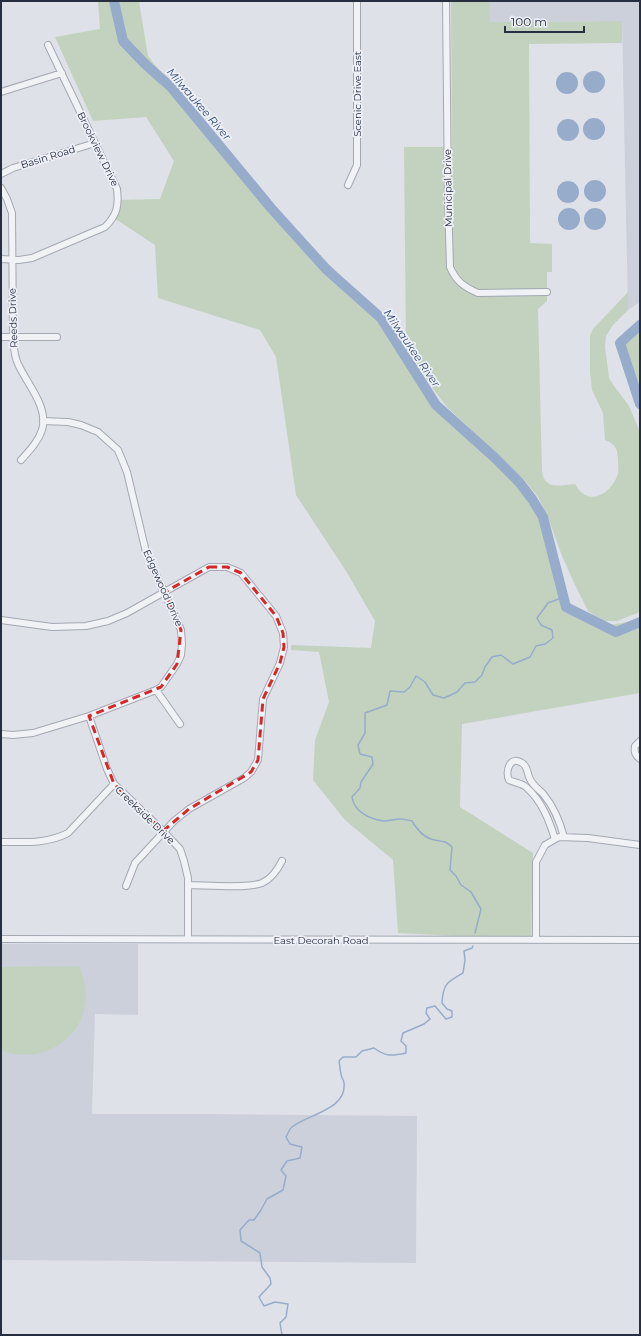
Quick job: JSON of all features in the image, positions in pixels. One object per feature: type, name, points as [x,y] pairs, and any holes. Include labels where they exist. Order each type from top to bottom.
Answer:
[{"type":"street","name":"Scenic Drive East","points":[[348,185],[357,165],[357,1]]},
{"type":"street","name":"Municipal Drive","points":[[446,1],[450,267],[458,282],[469,289],[478,292],[547,292]]},
{"type":"street","name":"Brookview Drive","points":[[1,260],[32,258],[105,227],[114,218],[118,200],[117,189],[48,45]]},
{"type":"street","points":[[1,92],[62,73]]},
{"type":"street","name":"Basin Road","points":[[1,174],[13,168],[95,143]]},
{"type":"street","name":"Reeds Drive","points":[[1,188],[12,213],[14,353],[18,364],[40,405],[43,421]]},
{"type":"street","points":[[1,337],[57,337]]},
{"type":"street","points":[[21,460],[31,449],[39,436],[43,421]]},
{"type":"street","name":"Edgewood Drive","points":[[1,734],[13,735],[33,733],[89,716],[156,690],[161,687],[177,664],[182,644],[182,630],[146,552],[127,472],[118,450],[98,432],[81,425],[68,422],[43,421]]},
{"type":"street","points":[[1,620],[52,627],[86,626],[108,621],[127,613],[209,567],[227,567],[241,573],[276,616],[283,633],[284,647],[280,663],[263,700],[258,760],[251,772],[244,778],[189,809],[163,831],[135,863],[126,886]]},
{"type":"street","points":[[156,690],[180,724]]},
{"type":"street","name":"Creekside Drive","points":[[89,716],[106,769],[114,784],[180,849],[184,861],[188,885],[188,939]]},
{"type":"street","points":[[640,741],[635,746],[634,750],[635,754],[640,759]]},
{"type":"street","points":[[555,839],[546,813],[539,803],[526,787],[509,780],[507,769],[510,764],[516,761],[522,763],[526,767],[530,779],[544,795],[554,810],[564,837]]},
{"type":"street","points":[[1,842],[43,842],[68,834],[114,784]]},
{"type":"street","points":[[536,940],[536,862],[545,845],[559,837],[588,838],[640,845]]},
{"type":"street","points":[[188,885],[252,886],[263,882],[272,876],[282,860]]},
{"type":"street","name":"East Decorah Road","points":[[1,939],[640,940]]},
{"type":"highlighted area","points":[[209,567],[227,567],[241,573],[276,616],[283,633],[284,647],[280,663],[263,699],[258,760],[251,772],[189,809],[163,831],[114,784],[89,716],[161,687],[177,664],[181,630],[165,592]]},
{"type":"shaded area","points":[[490,1],[640,1],[640,302],[628,310],[622,21],[490,22]]},
{"type":"shaded area","points":[[1,944],[138,944],[138,1015],[95,1014],[92,1114],[417,1116],[416,1263],[1,1260]]},
{"type":"green space","points":[[98,1],[139,1],[148,56],[240,172],[381,318],[436,405],[494,457],[519,482],[543,517],[566,607],[610,625],[640,620],[640,693],[462,724],[460,807],[533,853],[531,940],[398,933],[393,860],[345,820],[313,780],[315,740],[329,702],[319,652],[291,650],[291,645],[371,648],[375,621],[346,571],[296,495],[276,357],[260,330],[158,298],[155,245],[114,218],[118,200],[160,199],[174,161],[146,117],[93,121],[55,37],[100,29]]},
{"type":"green space","points":[[451,1],[490,1],[490,22],[622,21],[622,43],[529,44],[530,243],[552,244],[552,272],[547,272],[547,301],[538,309],[542,471],[546,482],[559,486],[575,484],[580,491],[592,497],[599,496],[605,492],[615,481],[618,474],[618,457],[616,448],[612,443],[605,440],[603,413],[592,390],[590,372],[590,335],[593,329],[628,292],[628,310],[613,325],[606,336],[605,347],[609,378],[629,406],[640,432],[640,612],[617,621],[605,621],[588,611],[562,556],[548,517],[538,497],[525,481],[447,407],[430,385],[406,345],[404,147],[452,147]]},
{"type":"green space","points":[[640,325],[640,404],[620,343]]},
{"type":"green space","points":[[79,966],[85,986],[86,1001],[81,1019],[74,1031],[65,1041],[54,1048],[41,1053],[28,1055],[14,1054],[1,1050],[1,967]]},
{"type":"water","points":[[594,71],[602,74],[605,82],[602,90],[594,93],[586,90],[583,82],[586,74]]},
{"type":"water","points":[[567,72],[575,75],[578,83],[575,91],[567,94],[559,91],[556,83],[559,75]]},
{"type":"water","points":[[594,118],[602,121],[605,129],[602,137],[594,140],[586,137],[583,129],[586,121]]},
{"type":"water","points":[[568,119],[576,122],[579,130],[576,138],[568,141],[560,138],[557,130],[560,122]]},
{"type":"water","points":[[595,180],[603,183],[606,191],[603,199],[595,202],[587,199],[584,191],[587,183]]},
{"type":"water","points":[[568,181],[576,184],[579,192],[576,200],[568,203],[560,200],[557,192],[560,184]]},
{"type":"water","points":[[569,208],[577,211],[580,219],[577,227],[569,230],[561,227],[558,219],[561,211]]},
{"type":"water","points":[[595,208],[603,211],[606,219],[603,227],[595,230],[587,227],[584,219],[587,211]]},
{"type":"waterway","name":"Milwaukee River","points":[[114,1],[123,41],[146,65],[171,87],[271,208],[326,269],[381,318],[436,405],[494,457],[519,482],[532,499],[543,517],[566,607],[616,632],[640,622]]},
{"type":"waterway","name":"Milwaukee River","points":[[640,325],[620,343],[640,404]]},
{"type":"waterway","points":[[475,933],[481,909],[471,892],[461,885],[456,876],[450,870],[452,847],[449,844],[425,836],[412,821],[404,819],[384,821],[373,819],[359,811],[353,802],[352,797],[360,788],[361,782],[373,764],[372,757],[360,754],[358,745],[365,733],[365,713],[387,705],[390,691],[404,692],[410,687],[416,676],[425,682],[433,695],[444,698],[457,692],[465,683],[475,682],[482,675],[485,667],[492,657],[501,655],[513,664],[530,657],[536,646],[545,644],[553,638],[552,630],[541,625],[537,618],[548,603],[564,597]]},
{"type":"waterway","points":[[282,1335],[280,1323],[286,1317],[288,1304],[275,1302],[264,1306],[259,1297],[271,1284],[270,1278],[262,1267],[260,1253],[241,1241],[240,1230],[249,1220],[254,1220],[267,1199],[283,1190],[286,1176],[281,1170],[287,1161],[300,1158],[302,1147],[290,1144],[286,1137],[290,1129],[299,1122],[325,1110],[339,1099],[343,1092],[344,1083],[339,1061],[343,1057],[356,1057],[362,1051],[374,1048],[389,1055],[406,1053],[406,1046],[401,1041],[403,1033],[424,1024],[430,1019],[426,1013],[427,1008],[435,1006],[446,1019],[452,1017],[452,1011],[447,1009],[442,1003],[443,992],[450,981],[463,973],[465,960],[464,951],[472,948],[473,946]]}]
